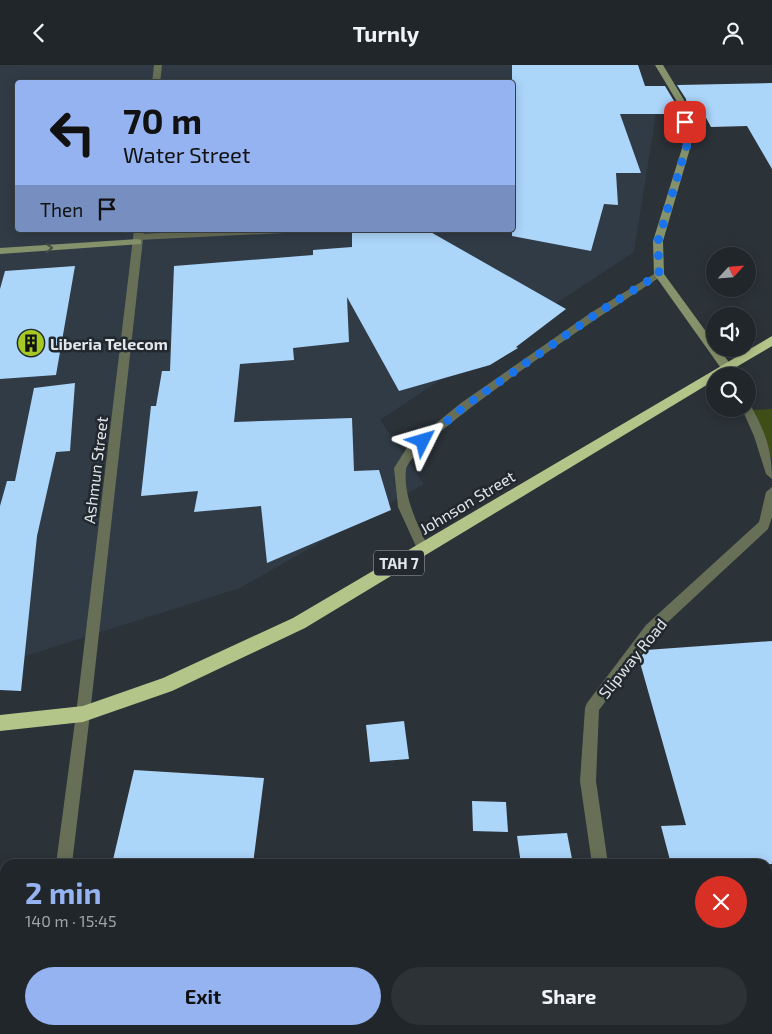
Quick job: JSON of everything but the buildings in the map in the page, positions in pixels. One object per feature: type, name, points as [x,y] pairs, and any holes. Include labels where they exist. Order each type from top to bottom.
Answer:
[{"type":"highway","name":"Johnson Street","points":[[736,367],[772,340]]},
{"type":"highway","name":"Johnson Street","points":[[0,723],[83,714],[166,685],[299,623],[706,385]]},
{"type":"street","points":[[156,80],[158,65]]},
{"type":"street","points":[[659,65],[680,100],[685,122],[687,145],[658,241],[659,274],[725,367]]},
{"type":"street","points":[[0,251],[138,236],[235,232]]},
{"type":"street","name":"Ashmun Street","points":[[65,859],[138,236]]},
{"type":"street","points":[[423,549],[404,507],[400,468],[412,449],[465,406],[596,314],[659,274]]},
{"type":"street","points":[[751,417],[760,436],[772,474]]},
{"type":"street","name":"Slipway Road","points":[[599,859],[588,781],[592,708],[651,629],[764,525],[772,492]]},
{"type":"shaded area","points":[[0,65],[635,65],[657,107],[634,252],[380,420],[424,484],[240,588],[0,664]]},
{"type":"green space","points":[[772,409],[772,459],[754,417],[756,417],[756,410]]},
{"type":"place","name":"Liberia Telecom","points":[[31,343]]},
{"type":"route","points":[[423,441],[465,406],[596,314],[659,274],[658,241],[687,145],[685,122]]}]
